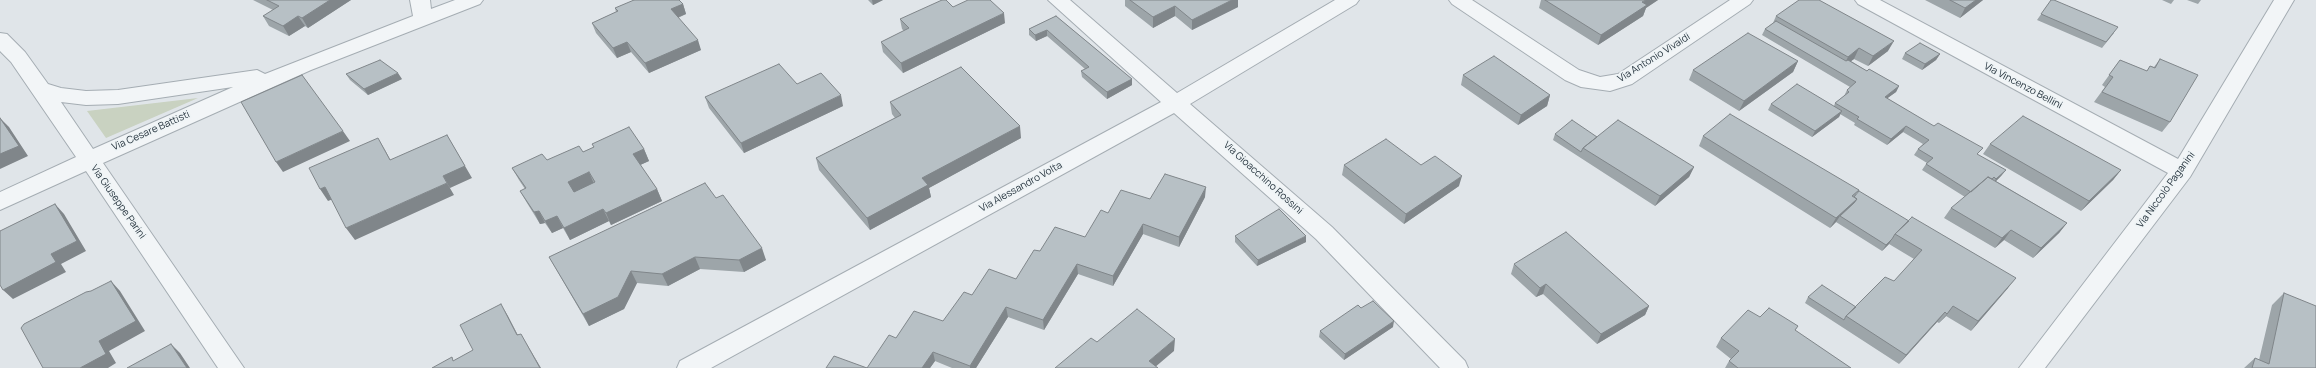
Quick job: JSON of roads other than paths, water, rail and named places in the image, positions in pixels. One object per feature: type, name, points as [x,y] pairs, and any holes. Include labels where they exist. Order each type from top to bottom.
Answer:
[{"type":"street","name":"Via Cesare Battisti","points":[[0,202],[88,160],[304,65],[421,10],[473,0]]},
{"type":"street","name":"Via Gioacchino Rossini","points":[[1058,0],[1177,102],[1324,233],[1456,368]]},
{"type":"street","name":"Via Alessandro Volta","points":[[689,368],[1177,102],[1348,0]]},
{"type":"street","name":"Via Antonio Vivaldi","points":[[1459,0],[1572,75],[1581,80],[1600,84],[1610,84],[1624,79],[1743,0]]},
{"type":"street","name":"Via Vincenzo Bellini","points":[[1865,0],[2182,171]]},
{"type":"street","name":"Via Niccolò Paganini","points":[[2031,368],[2182,171],[2284,0]]},
{"type":"street","name":"Via Giuseppe Parini","points":[[0,39],[18,56],[232,368]]},
{"type":"street","name":"Via Cesare Battisti","points":[[41,89],[60,95],[86,98],[118,97],[257,76],[304,65]]}]
